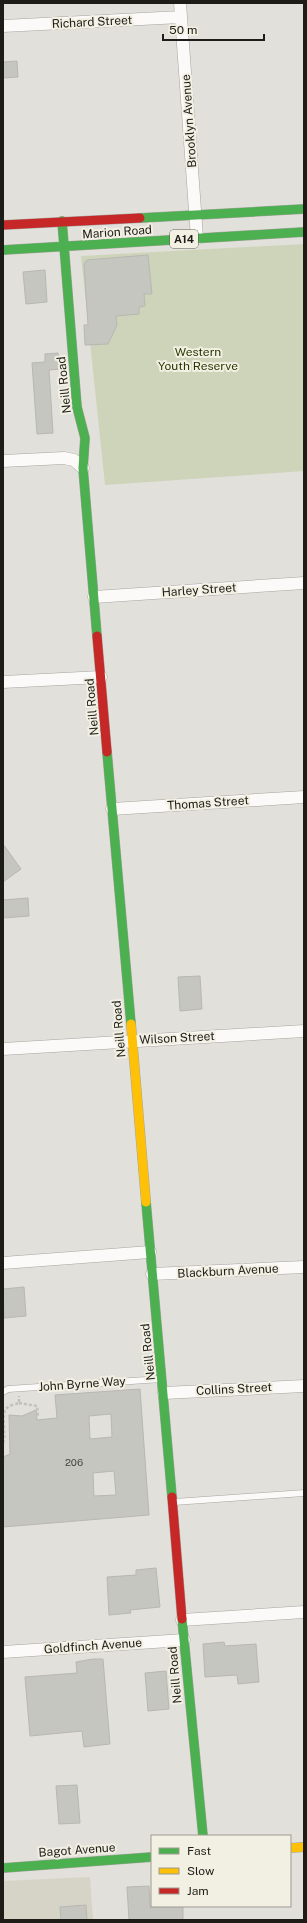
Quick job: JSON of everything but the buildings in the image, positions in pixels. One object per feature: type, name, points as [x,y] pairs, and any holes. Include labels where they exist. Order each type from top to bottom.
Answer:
[{"type":"street","name":"Brooklyn Avenue","points":[[180,3],[197,238]]},
{"type":"street","name":"Richard Street","points":[[3,26],[181,17]]},
{"type":"street","name":"Marion Road","points":[[3,225],[62,221],[195,216],[304,209]]},
{"type":"street","name":"Neill Road","points":[[62,221],[77,407],[85,438],[83,468],[150,1252],[164,1393],[182,1620],[202,1835]]},
{"type":"street","name":"Marion Road","points":[[3,250],[304,232]]},
{"type":"street","points":[[3,462],[64,458],[74,460],[83,468]]},
{"type":"street","name":"Harley Street","points":[[94,597],[304,583]]},
{"type":"street","points":[[3,682],[101,677]]},
{"type":"street","name":"Thomas Street","points":[[112,809],[304,797]]},
{"type":"street","name":"Wilson Street","points":[[3,1049],[304,1031]]},
{"type":"street","points":[[3,1263],[150,1252]]},
{"type":"street","name":"Blackburn Avenue","points":[[152,1274],[304,1267]]},
{"type":"street","name":"Collins Street","points":[[164,1393],[304,1386]]},
{"type":"street","points":[[182,1620],[304,1612]]},
{"type":"street","name":"Goldfinch Avenue","points":[[3,1652],[184,1640]]},
{"type":"street","points":[[291,1848],[304,1847]]},
{"type":"street","name":"Bagot Avenue","points":[[3,1868],[151,1857]]},
{"type":"lane","name":"John Byrne Way","points":[[3,1392],[8,1389],[162,1379]]},
{"type":"lane","points":[[173,1502],[304,1493]]},
{"type":"path","points":[[19,1395],[19,1403]]},
{"type":"path","points":[[3,1443],[5,1437],[4,1413],[7,1408],[19,1403],[37,1406],[38,1417]]},
{"type":"shaded area","points":[[90,1877],[93,1920],[3,1920],[3,1881]]},
{"type":"green space","name":"Western Youth Reserve","points":[[304,244],[304,471],[105,485],[81,256]]},
{"type":"traffic: fast","points":[[140,218],[304,209]]},
{"type":"traffic: fast","points":[[62,221],[77,407],[85,438],[83,468],[97,636]]},
{"type":"traffic: fast","points":[[3,250],[304,232]]},
{"type":"traffic: fast","points":[[107,752],[131,1024]]},
{"type":"traffic: fast","points":[[146,1202],[172,1497]]},
{"type":"traffic: fast","points":[[182,1619],[203,1835]]},
{"type":"traffic: fast","points":[[3,1868],[151,1857]]},
{"type":"traffic: slow","points":[[131,1024],[146,1202]]},
{"type":"traffic: slow","points":[[291,1848],[304,1847]]},
{"type":"traffic: jam","points":[[3,225],[140,218]]},
{"type":"traffic: jam","points":[[97,636],[107,752]]},
{"type":"traffic: jam","points":[[172,1497],[182,1619]]}]
